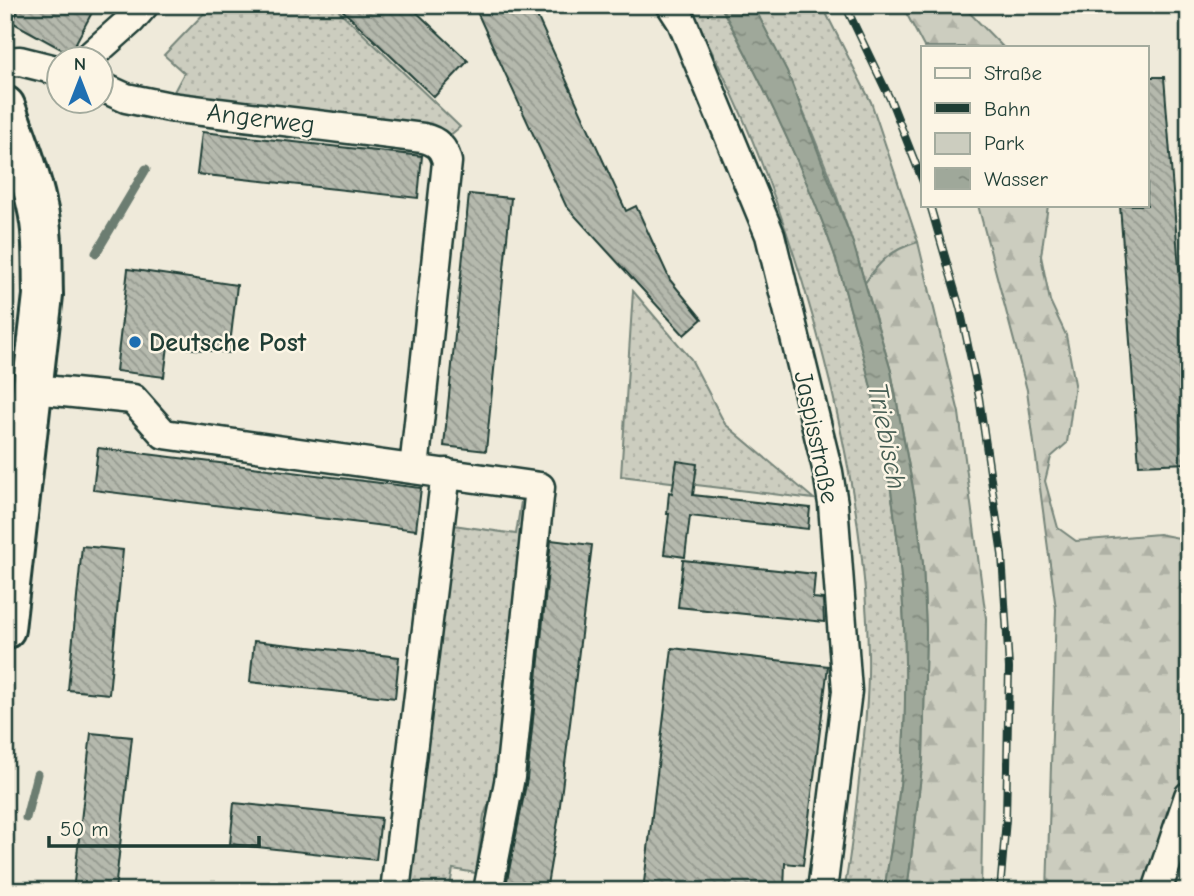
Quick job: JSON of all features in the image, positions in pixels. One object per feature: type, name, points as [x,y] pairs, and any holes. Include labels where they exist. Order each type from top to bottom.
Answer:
[{"type":"main road","points":[[5,106],[34,195],[42,245],[43,295],[23,402],[5,629]]},
{"type":"street","points":[[102,46],[144,5]]},
{"type":"street","name":"Jaspisstraße","points":[[671,5],[682,22],[770,235],[828,472],[833,504],[847,691],[822,891]]},
{"type":"street","points":[[5,62],[20,61],[46,68]]},
{"type":"street","name":"Angerweg","points":[[116,93],[170,107],[423,138],[440,146],[447,162],[414,469]]},
{"type":"street","points":[[23,402],[133,399],[164,434],[540,487],[510,777],[488,891]]},
{"type":"street","points":[[396,891],[446,473]]},
{"type":"street","points":[[1157,891],[1189,796]]},
{"type":"green space","points":[[212,5],[333,5],[460,127],[449,136],[439,131],[169,101],[184,73],[164,55]]},
{"type":"green space","points":[[687,5],[720,5],[751,63],[819,214],[837,262],[867,370],[897,533],[905,644],[902,772],[884,891],[844,891],[864,733],[868,653],[861,554],[852,489],[832,391],[805,291],[773,193],[734,97]]},
{"type":"green space","points":[[753,5],[822,5],[871,102],[918,242],[887,257],[865,283],[816,142]]},
{"type":"green space","points":[[902,5],[962,5],[1002,46],[923,46]]},
{"type":"green space","points":[[978,206],[1048,206],[1041,256],[1050,301],[1066,335],[1075,384],[1067,443],[1051,457],[1045,481],[1058,528],[1076,541],[1159,534],[1189,540],[1189,796],[1157,891],[1047,891],[1056,609],[1027,390]]},
{"type":"green space","points":[[918,242],[959,413],[986,618],[981,891],[907,891],[923,759],[926,630],[923,564],[915,499],[891,371],[865,283],[887,257]]},
{"type":"green space","points":[[633,291],[691,359],[725,424],[814,499],[621,476]]},
{"type":"green space","points":[[522,495],[527,498],[496,788],[484,815],[476,873],[453,869],[449,891],[401,891],[446,524],[516,534]]},
{"type":"water","name":"Triebisch","points":[[720,5],[753,5],[787,71],[853,243],[891,371],[915,499],[923,564],[926,630],[923,759],[907,891],[884,891],[902,772],[905,644],[897,533],[879,424],[840,271],[819,214],[780,123]]},
{"type":"building","points":[[21,5],[96,5],[74,46],[56,46],[12,22]]},
{"type":"building","points":[[337,5],[409,5],[468,61],[434,97]]},
{"type":"building","points":[[491,5],[532,5],[626,211],[636,206],[670,280],[702,319],[684,335],[566,206],[477,12]]},
{"type":"building","points":[[1148,77],[1164,77],[1189,395],[1189,463],[1139,465],[1120,206],[1148,206]]},
{"type":"building","points":[[202,132],[422,156],[418,198],[197,174]]},
{"type":"building","points":[[469,194],[511,198],[486,451],[444,446]]},
{"type":"building","points":[[128,269],[237,285],[229,353],[168,346],[164,377],[116,371]]},
{"type":"building","points":[[98,448],[421,488],[416,530],[93,490]]},
{"type":"building","points":[[677,461],[697,464],[693,495],[810,508],[808,529],[690,516],[685,557],[664,554],[669,492],[672,493]]},
{"type":"building","points":[[551,540],[592,545],[558,821],[546,891],[505,891],[527,779]]},
{"type":"building","points":[[82,546],[123,550],[109,694],[68,690]]},
{"type":"building","points":[[683,560],[815,574],[813,598],[823,599],[824,622],[678,607]]},
{"type":"building","points":[[254,641],[399,657],[395,698],[250,682]]},
{"type":"building","points":[[672,648],[828,666],[803,865],[785,863],[784,891],[643,891]]},
{"type":"building","points":[[91,733],[132,737],[115,891],[73,891]]},
{"type":"building","points":[[234,803],[381,818],[376,860],[230,844]]},
{"type":"waterway","points":[[96,253],[146,169]]},
{"type":"waterway","points":[[26,818],[37,774]]},
{"type":"railway","points":[[845,5],[891,101],[921,177]]},
{"type":"railway","points":[[930,206],[960,308],[979,397],[1002,555],[1009,668],[1006,819],[1000,891]]},
{"type":"place","name":"Deutsche Post","points":[[135,342]]}]
